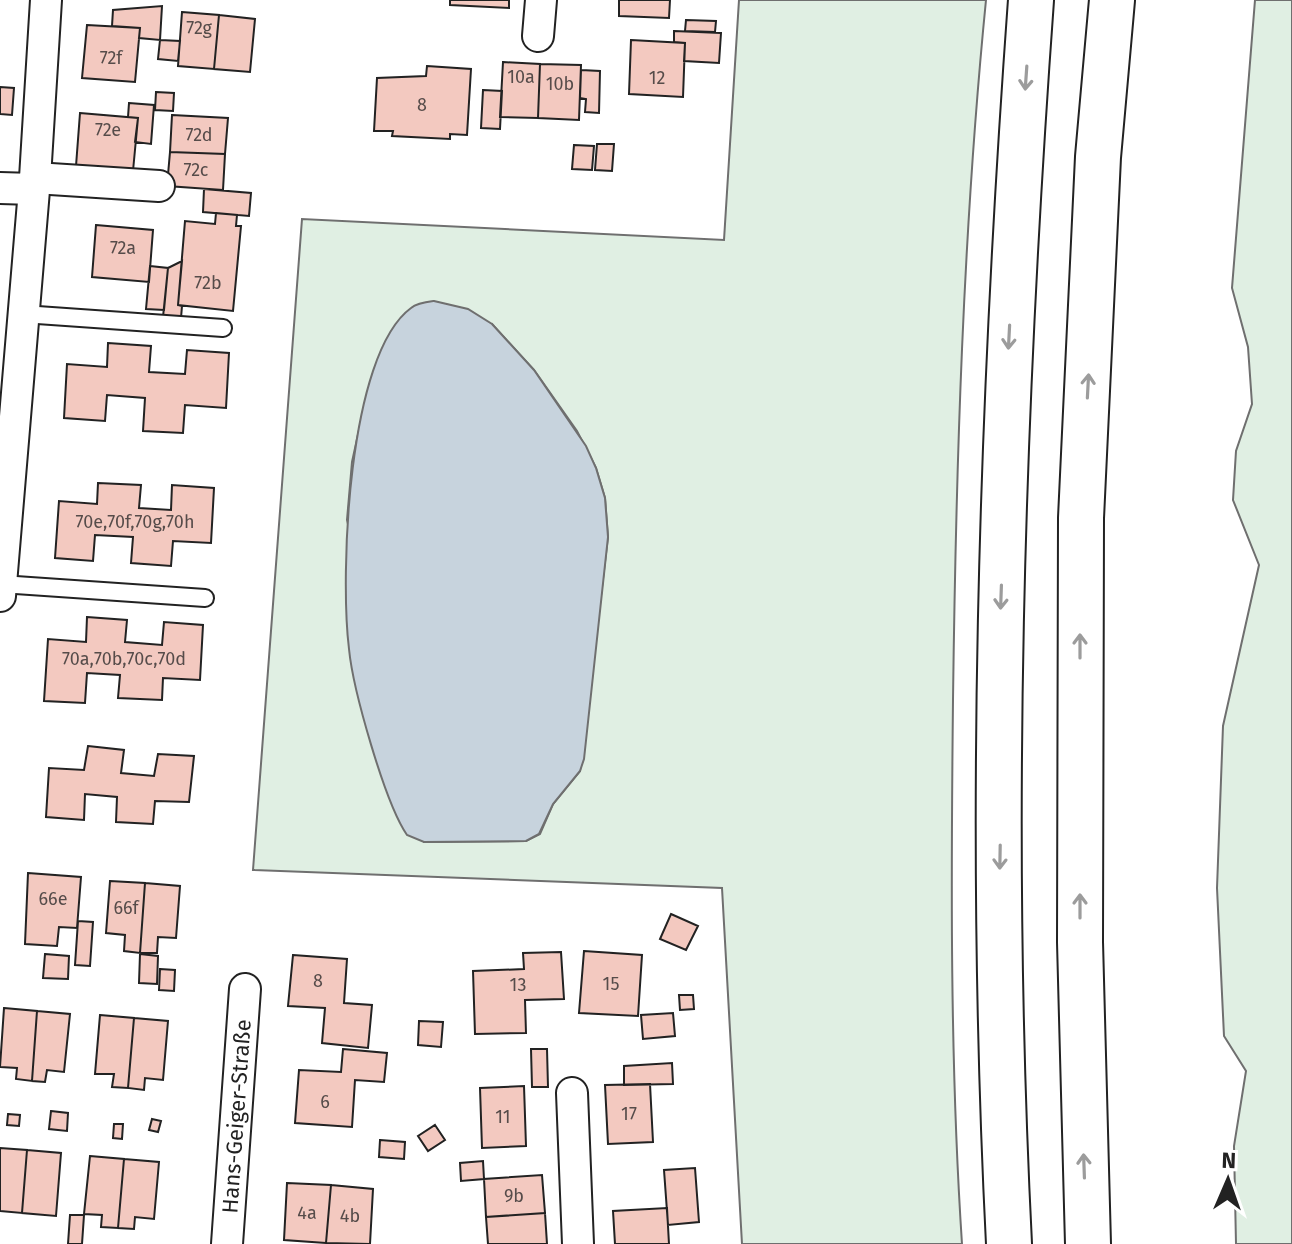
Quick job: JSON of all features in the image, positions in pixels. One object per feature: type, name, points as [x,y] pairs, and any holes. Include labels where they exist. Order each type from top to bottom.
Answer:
[{"type":"highway","points":[[1009,1244],[999,907],[1000,621],[1009,343],[1031,0]]},
{"type":"highway","points":[[1088,1244],[1080,942],[1081,518],[1098,157],[1112,0]]},
{"type":"street","points":[[0,596],[46,0]]},
{"type":"street","points":[[538,36],[541,0]]},
{"type":"street","points":[[0,188],[34,184],[159,186]]},
{"type":"street","name":"Hans-Geiger-Straße","points":[[227,1244],[245,989]]},
{"type":"street","points":[[572,1093],[578,1244]]},
{"type":"lane","points":[[23,314],[223,328]]},
{"type":"lane","points":[[1,584],[205,598]]},
{"type":"green space","points":[[739,0],[986,0],[966,262],[954,612],[952,972],[962,1244],[742,1244],[722,888],[253,870],[302,219],[724,240]],"holes":[[[492,324],[534,370],[577,431],[596,468],[605,498],[608,537],[580,771],[553,804],[540,834],[526,841],[424,842],[347,520],[352,462],[366,398]]]},
{"type":"green space","points":[[1255,0],[1292,0],[1292,1244],[1236,1244],[1234,1146],[1246,1071],[1224,1036],[1217,888],[1223,726],[1259,565],[1233,500],[1236,451],[1252,404],[1248,347],[1232,288]]},
{"type":"shaded area","points":[[434,301],[468,309],[492,324],[534,370],[586,446],[605,498],[608,537],[584,759],[580,771],[553,804],[539,834],[526,841],[424,842],[407,835],[380,773],[352,667],[346,615],[346,572],[353,469],[361,417],[373,371],[390,333],[411,308]]},
{"type":"building","points":[[450,0],[509,0],[509,8],[450,5]]},
{"type":"building","points":[[619,0],[670,0],[669,18],[619,16]]},
{"type":"building","points":[[162,6],[160,40],[139,38],[140,28],[112,26],[113,10]]},
{"type":"building","points":[[182,12],[219,15],[214,69],[178,66]]},
{"type":"building","points":[[219,15],[255,19],[250,72],[214,69]]},
{"type":"building","points":[[686,20],[716,21],[715,32],[685,31]]},
{"type":"building","points":[[87,25],[140,28],[135,82],[82,78]]},
{"type":"building","points":[[674,31],[721,33],[719,63],[684,61],[685,43],[674,42]]},
{"type":"building","points":[[160,40],[180,41],[178,61],[158,59]]},
{"type":"building","points":[[631,40],[685,43],[683,97],[629,94]]},
{"type":"building","points":[[503,62],[540,64],[538,118],[500,117]]},
{"type":"building","points":[[540,64],[581,65],[579,120],[538,118]]},
{"type":"building","points":[[427,66],[471,69],[467,135],[450,134],[450,139],[392,136],[393,131],[374,131],[377,78],[426,76]]},
{"type":"building","points":[[581,70],[600,71],[599,113],[585,112],[586,99],[580,98]]},
{"type":"building","points":[[0,87],[14,88],[12,115],[0,114]]},
{"type":"building","points":[[483,90],[502,91],[500,129],[481,128]]},
{"type":"building","points":[[156,92],[174,93],[173,111],[155,110]]},
{"type":"building","points":[[129,103],[154,105],[151,144],[135,142],[138,118],[128,117]]},
{"type":"building","points":[[80,113],[138,118],[133,171],[76,166]]},
{"type":"building","points":[[172,115],[228,118],[225,154],[170,152]]},
{"type":"building","points":[[597,144],[614,144],[612,171],[595,170]]},
{"type":"building","points":[[574,145],[594,146],[592,170],[572,169]]},
{"type":"building","points":[[170,152],[225,154],[223,190],[167,186]]},
{"type":"building","points":[[204,189],[251,193],[249,216],[203,212]]},
{"type":"building","points":[[216,213],[237,215],[236,226],[241,226],[233,311],[178,305],[185,221],[215,224]]},
{"type":"building","points":[[96,225],[153,230],[149,282],[92,277]]},
{"type":"building","points":[[182,261],[178,305],[182,306],[181,318],[163,317],[168,268]]},
{"type":"building","points":[[150,266],[168,268],[164,310],[146,309]]},
{"type":"building","points":[[108,343],[151,346],[149,372],[185,374],[187,350],[229,353],[226,408],[185,405],[183,433],[143,431],[145,398],[107,395],[105,421],[64,418],[67,364],[107,367]]},
{"type":"building","points":[[98,483],[141,485],[139,508],[171,510],[172,485],[214,488],[211,543],[173,541],[171,566],[131,563],[133,537],[95,535],[93,561],[55,558],[59,501],[97,504]]},
{"type":"building","points":[[87,617],[127,620],[125,642],[162,645],[164,622],[203,625],[200,680],[163,678],[162,700],[118,698],[120,675],[87,673],[85,703],[44,701],[48,639],[86,642]]},
{"type":"building","points":[[88,746],[124,750],[121,773],[154,776],[158,754],[194,756],[189,802],[155,801],[153,824],[116,822],[117,797],[85,794],[84,820],[46,817],[49,768],[84,770]]},
{"type":"building","points":[[28,873],[81,877],[77,928],[59,927],[57,946],[25,944]]},
{"type":"building","points":[[110,881],[145,883],[140,953],[124,951],[125,935],[106,933]]},
{"type":"building","points":[[145,883],[180,886],[176,938],[158,937],[157,953],[140,953]]},
{"type":"building","points":[[671,914],[698,926],[686,950],[660,939]]},
{"type":"building","points":[[78,921],[93,922],[90,966],[75,965]]},
{"type":"building","points":[[584,951],[642,955],[638,1016],[579,1013]]},
{"type":"building","points":[[561,952],[564,999],[525,1000],[526,1033],[475,1034],[473,971],[524,969],[523,953]]},
{"type":"building","points":[[45,954],[69,956],[68,979],[43,978]]},
{"type":"building","points":[[140,954],[158,956],[157,984],[139,983]]},
{"type":"building","points":[[293,955],[347,959],[344,1003],[372,1005],[368,1048],[322,1043],[325,1008],[288,1006]]},
{"type":"building","points":[[160,969],[175,970],[174,991],[159,990]]},
{"type":"building","points":[[679,995],[693,995],[694,1009],[680,1010]]},
{"type":"building","points":[[4,1008],[37,1011],[32,1081],[16,1079],[17,1068],[0,1067]]},
{"type":"building","points":[[37,1011],[70,1014],[64,1072],[47,1070],[45,1082],[32,1081]]},
{"type":"building","points":[[673,1013],[675,1036],[643,1039],[641,1015]]},
{"type":"building","points":[[100,1015],[134,1018],[128,1088],[112,1087],[114,1074],[95,1074]]},
{"type":"building","points":[[134,1018],[168,1021],[163,1080],[145,1078],[144,1090],[128,1088]]},
{"type":"building","points":[[419,1021],[443,1022],[441,1047],[418,1045]]},
{"type":"building","points":[[343,1049],[387,1053],[384,1082],[355,1080],[352,1127],[295,1123],[299,1070],[341,1072]]},
{"type":"building","points":[[531,1049],[547,1049],[548,1087],[532,1087]]},
{"type":"building","points":[[672,1063],[673,1084],[624,1085],[624,1066]]},
{"type":"building","points":[[650,1084],[653,1142],[608,1144],[605,1085]]},
{"type":"building","points":[[524,1086],[526,1146],[482,1148],[480,1088]]},
{"type":"building","points":[[51,1111],[68,1113],[67,1131],[49,1129]]},
{"type":"building","points":[[8,1114],[20,1115],[19,1126],[7,1125]]},
{"type":"building","points":[[152,1119],[161,1121],[158,1132],[149,1130]]},
{"type":"building","points":[[114,1124],[123,1124],[122,1139],[113,1138]]},
{"type":"building","points":[[435,1125],[445,1140],[428,1151],[418,1136]]},
{"type":"building","points":[[380,1140],[405,1142],[404,1159],[379,1157]]},
{"type":"building","points":[[0,1148],[27,1150],[22,1213],[0,1211]]},
{"type":"building","points":[[27,1150],[61,1153],[56,1216],[22,1213]]},
{"type":"building","points":[[90,1156],[124,1159],[118,1228],[101,1227],[102,1215],[84,1214]]},
{"type":"building","points":[[124,1159],[159,1162],[154,1219],[135,1217],[134,1229],[118,1228]]},
{"type":"building","points":[[483,1161],[484,1179],[461,1181],[460,1163]]},
{"type":"building","points":[[695,1168],[699,1222],[668,1225],[664,1170]]},
{"type":"building","points":[[542,1175],[545,1213],[486,1217],[484,1179]]},
{"type":"building","points":[[287,1183],[331,1185],[326,1243],[284,1240]]},
{"type":"building","points":[[331,1185],[373,1189],[370,1244],[326,1243]]},
{"type":"building","points":[[667,1208],[669,1244],[615,1244],[613,1211]]},
{"type":"building","points":[[545,1213],[547,1244],[488,1244],[486,1217]]},
{"type":"building","points":[[70,1215],[84,1215],[82,1244],[68,1244]]}]
